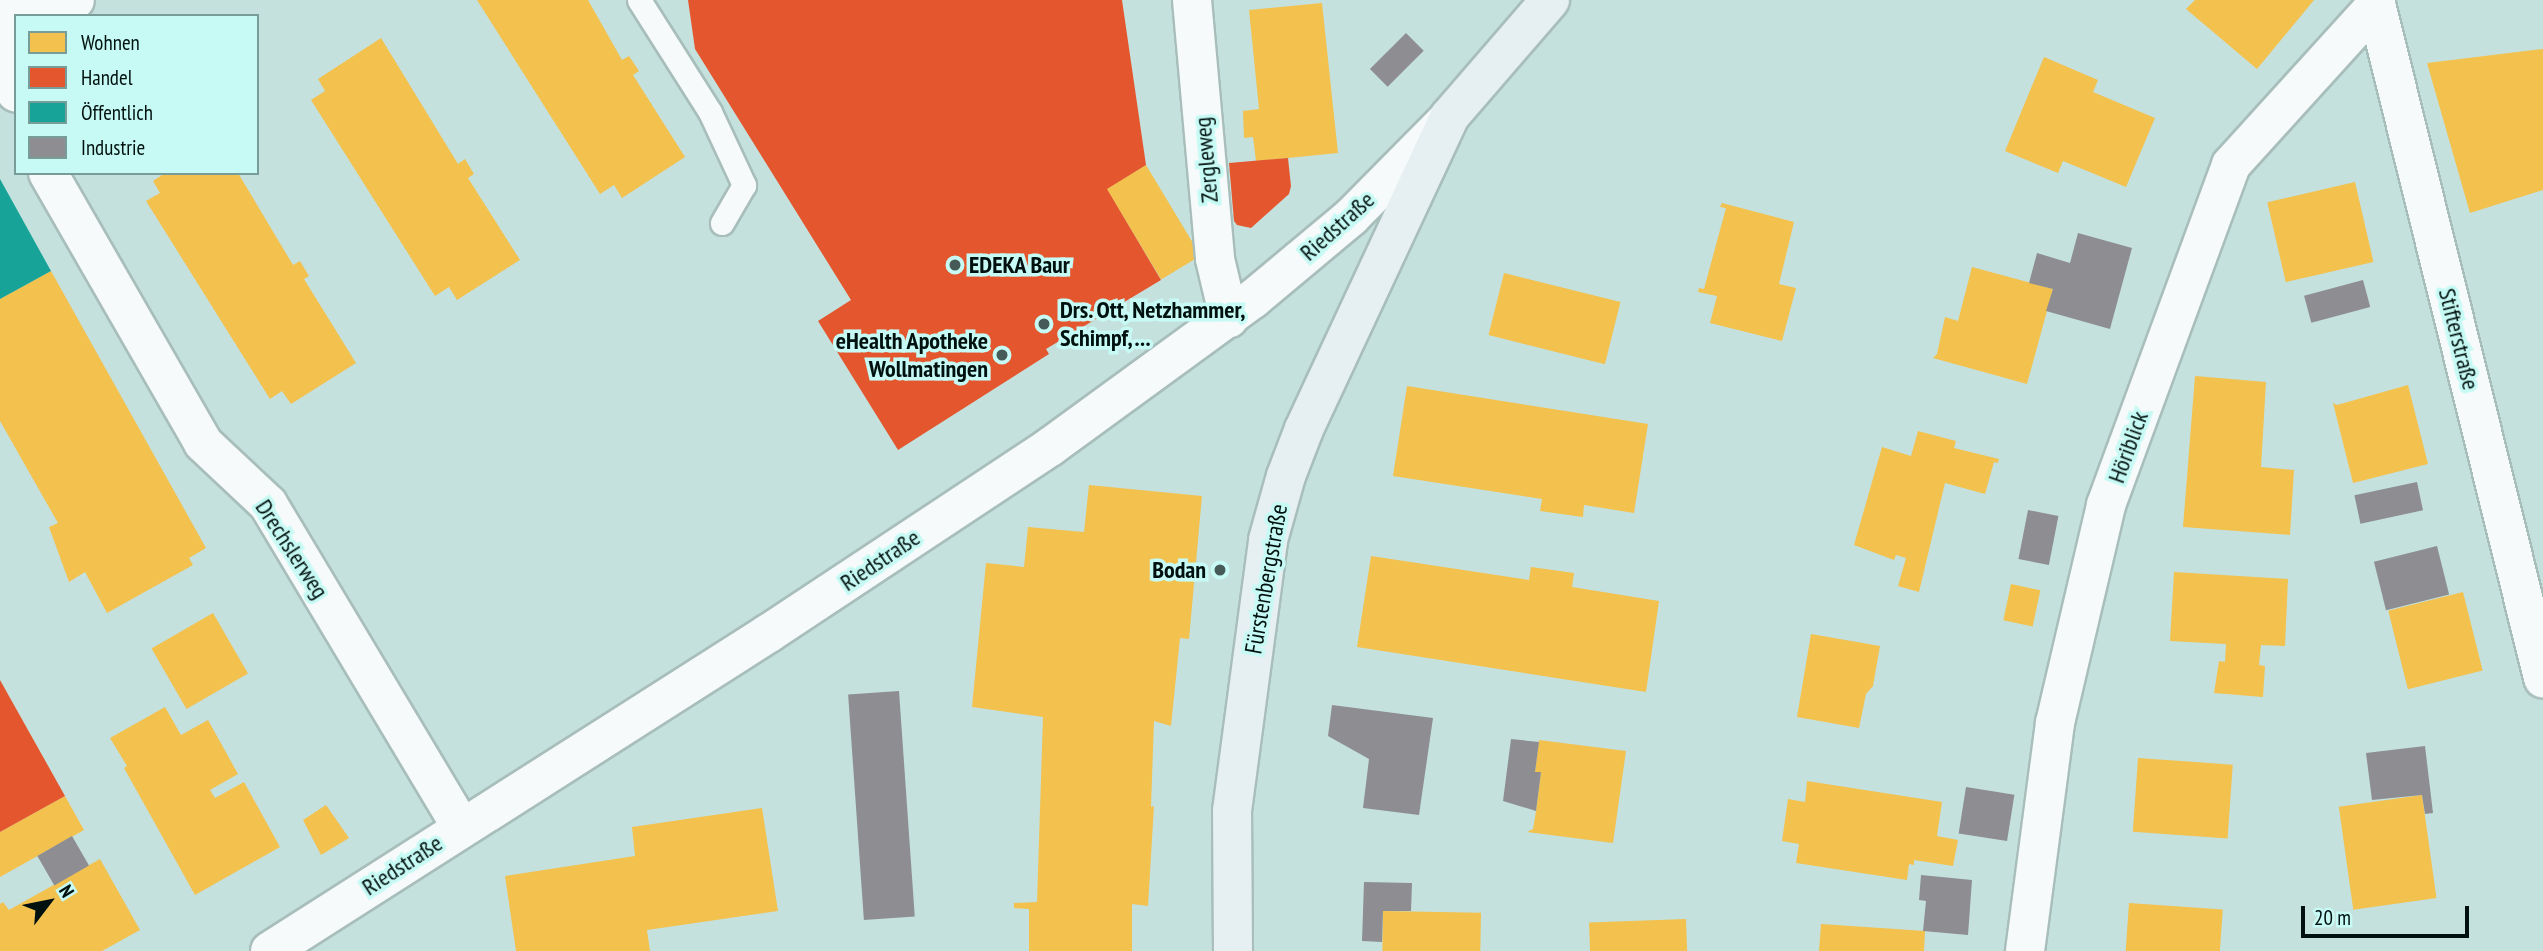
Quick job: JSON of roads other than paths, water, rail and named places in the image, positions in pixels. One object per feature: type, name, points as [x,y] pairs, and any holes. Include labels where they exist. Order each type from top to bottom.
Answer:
[{"type":"main road","name":"Fürstenbergstraße","points":[[1233,951],[1232,811],[1268,540],[1286,476],[1304,429],[1450,116],[1550,0]]},
{"type":"street","points":[[17,14],[75,0]]},
{"type":"street","name":"Zergleweg","points":[[1192,0],[1215,259],[1229,318]]},
{"type":"street","name":"Stifterstraße","points":[[2376,2],[2543,678]]},
{"type":"street","name":"Höriblick","points":[[2025,951],[2055,723],[2106,505],[2231,165],[2376,2]]},
{"type":"street","points":[[0,18],[14,84]]},
{"type":"street","name":"Riedstraße","points":[[270,951],[321,936],[461,827],[814,603],[1050,447],[1229,318],[1351,217],[1450,116]]},
{"type":"street","name":"Drechslerweg","points":[[49,175],[202,443],[268,504],[461,827]]},
{"type":"lane","points":[[639,0],[710,111],[744,185],[722,223]]},
{"type":"place","name":"EDEKA Baur","points":[[955,265]]},
{"type":"place","name":"Drs. Ott, Netzhammer, Schimpf, ...","points":[[1044,324]]},
{"type":"place","name":"eHealth Apotheke Wollmatingen","points":[[1002,355]]},
{"type":"place","name":"Bodan","points":[[1220,570]]}]
